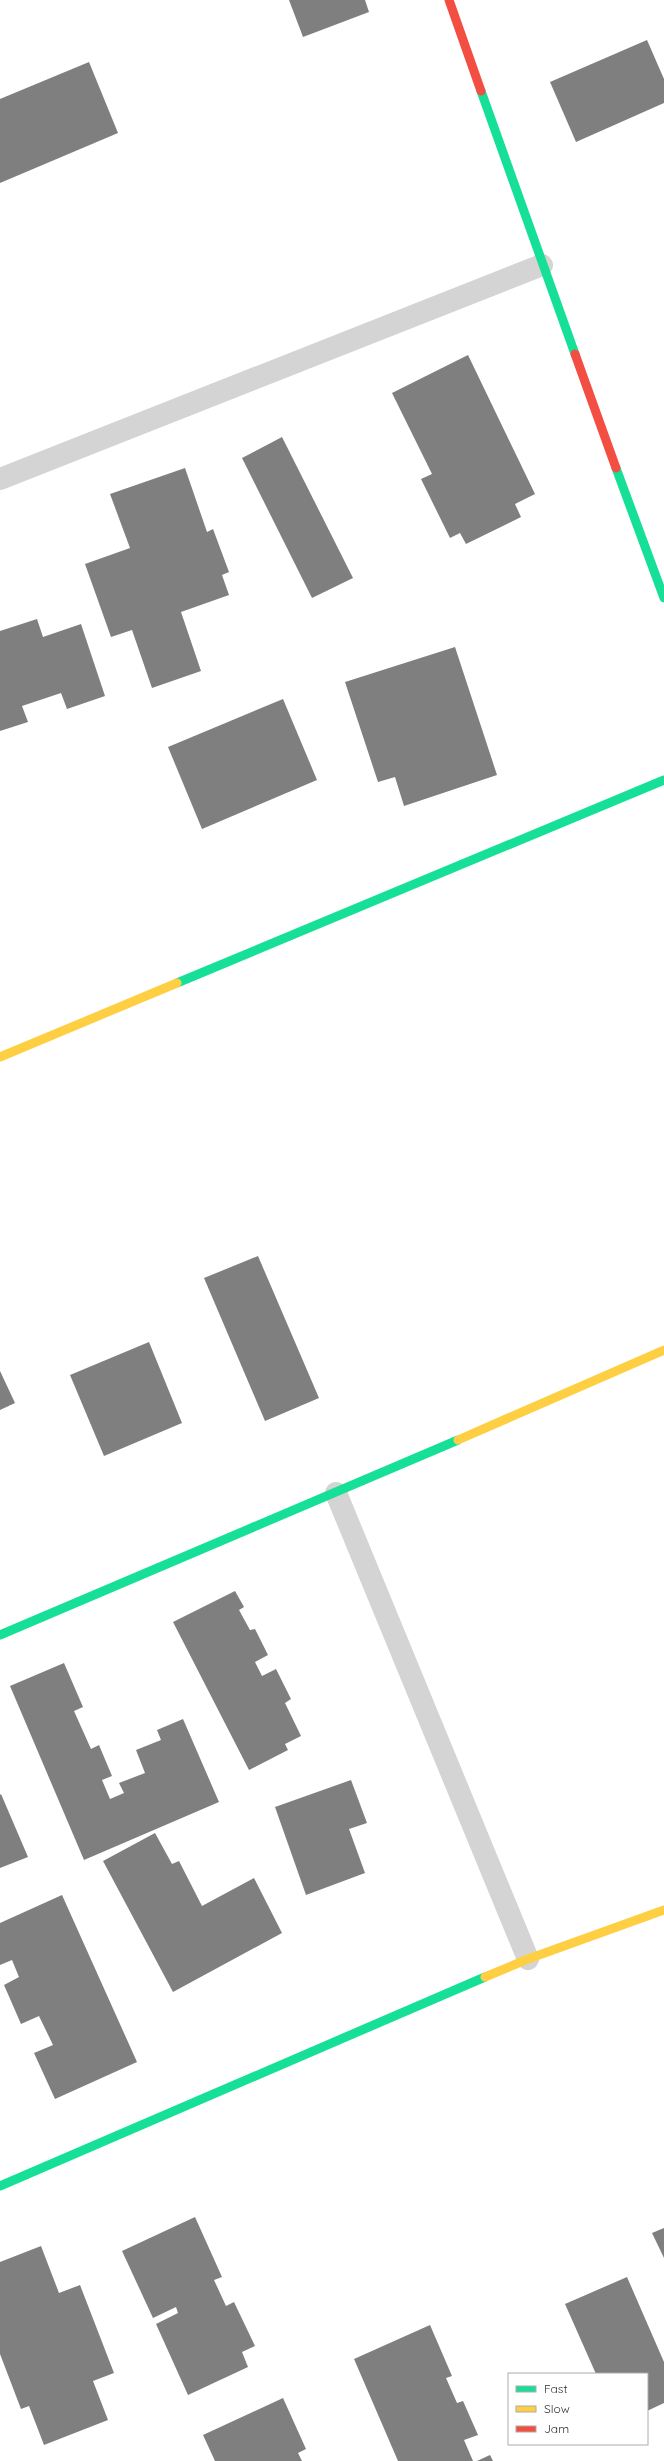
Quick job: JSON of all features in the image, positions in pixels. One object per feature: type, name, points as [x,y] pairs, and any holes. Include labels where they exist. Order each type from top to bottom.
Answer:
[{"type":"street","points":[[449,0],[542,265],[664,598]]},
{"type":"street","points":[[0,479],[542,265]]},
{"type":"street","points":[[0,1057],[664,780]]},
{"type":"street","points":[[0,1634],[336,1493],[664,1350]]},
{"type":"street","points":[[336,1493],[528,1959]]},
{"type":"street","points":[[0,2186],[528,1959],[664,1910]]},
{"type":"building","points":[[289,0],[365,0],[369,12],[303,37]]},
{"type":"building","points":[[647,40],[664,79],[664,103],[576,142],[550,82]]},
{"type":"building","points":[[89,62],[118,133],[0,183],[0,99]]},
{"type":"building","points":[[468,355],[535,494],[515,504],[521,517],[466,544],[460,533],[450,538],[421,479],[432,474],[392,393]]},
{"type":"building","points":[[282,437],[353,578],[312,598],[242,458]]},
{"type":"building","points":[[185,468],[207,532],[213,529],[229,572],[222,575],[229,595],[181,612],[201,671],[152,688],[132,630],[111,637],[85,564],[130,548],[110,494]]},
{"type":"building","points":[[37,619],[43,637],[81,624],[105,696],[67,709],[61,693],[22,706],[28,722],[0,731],[0,631]]},
{"type":"building","points":[[455,647],[497,775],[404,806],[395,777],[378,782],[345,682]]},
{"type":"building","points":[[283,699],[317,780],[202,829],[168,747]]},
{"type":"building","points":[[258,1256],[319,1398],[265,1421],[204,1278]]},
{"type":"building","points":[[149,1342],[182,1423],[104,1456],[70,1375]]},
{"type":"building","points":[[0,1371],[15,1403],[0,1410]]},
{"type":"building","points":[[235,1591],[244,1607],[239,1610],[250,1630],[255,1629],[268,1655],[255,1662],[262,1676],[276,1669],[291,1699],[285,1703],[301,1736],[285,1744],[288,1750],[249,1770],[173,1622]]},
{"type":"building","points":[[64,1663],[83,1707],[74,1711],[91,1749],[99,1745],[112,1776],[102,1780],[110,1799],[124,1793],[119,1783],[145,1773],[136,1750],[161,1740],[157,1730],[183,1719],[219,1802],[84,1860],[10,1686]]},
{"type":"building","points":[[351,1780],[367,1823],[349,1829],[365,1873],[306,1895],[275,1807]]},
{"type":"building","points":[[1,1794],[28,1857],[0,1868],[0,1795]]},
{"type":"building","points":[[155,1833],[172,1864],[179,1861],[202,1906],[254,1878],[282,1933],[173,1992],[103,1861]]},
{"type":"building","points":[[62,1895],[137,2062],[55,2099],[34,2053],[53,2045],[39,2016],[21,2024],[4,1985],[19,1977],[12,1960],[0,1965],[0,1923]]},
{"type":"building","points":[[195,2217],[222,2277],[214,2280],[226,2306],[234,2302],[255,2346],[242,2352],[248,2367],[188,2395],[156,2324],[178,2313],[176,2307],[153,2318],[122,2251]]},
{"type":"building","points":[[664,2228],[664,2258],[652,2233]]},
{"type":"building","points":[[41,2246],[59,2293],[80,2285],[114,2373],[93,2381],[108,2420],[44,2445],[29,2406],[21,2409],[0,2354],[0,2262]]},
{"type":"building","points":[[627,2277],[664,2362],[664,2403],[648,2411],[648,2373],[596,2373],[565,2304]]},
{"type":"building","points":[[430,2325],[452,2376],[446,2378],[457,2403],[463,2401],[478,2435],[464,2440],[473,2461],[398,2461],[354,2359]]},
{"type":"building","points":[[283,2398],[306,2449],[298,2453],[302,2461],[215,2461],[203,2435]]},
{"type":"building","points":[[490,2455],[493,2461],[477,2461]]},
{"type":"traffic: fast","points":[[481,91],[575,354]]},
{"type":"traffic: fast","points":[[616,468],[664,598]]},
{"type":"traffic: fast","points":[[177,983],[664,780]]},
{"type":"traffic: fast","points":[[0,1635],[458,1440]]},
{"type":"traffic: fast","points":[[0,2186],[485,1977]]},
{"type":"traffic: slow","points":[[0,1057],[177,983]]},
{"type":"traffic: slow","points":[[458,1440],[664,1350]]},
{"type":"traffic: slow","points":[[485,1977],[528,1959],[664,1910]]},
{"type":"traffic: jam","points":[[449,0],[481,91]]},
{"type":"traffic: jam","points":[[575,354],[616,468]]}]
